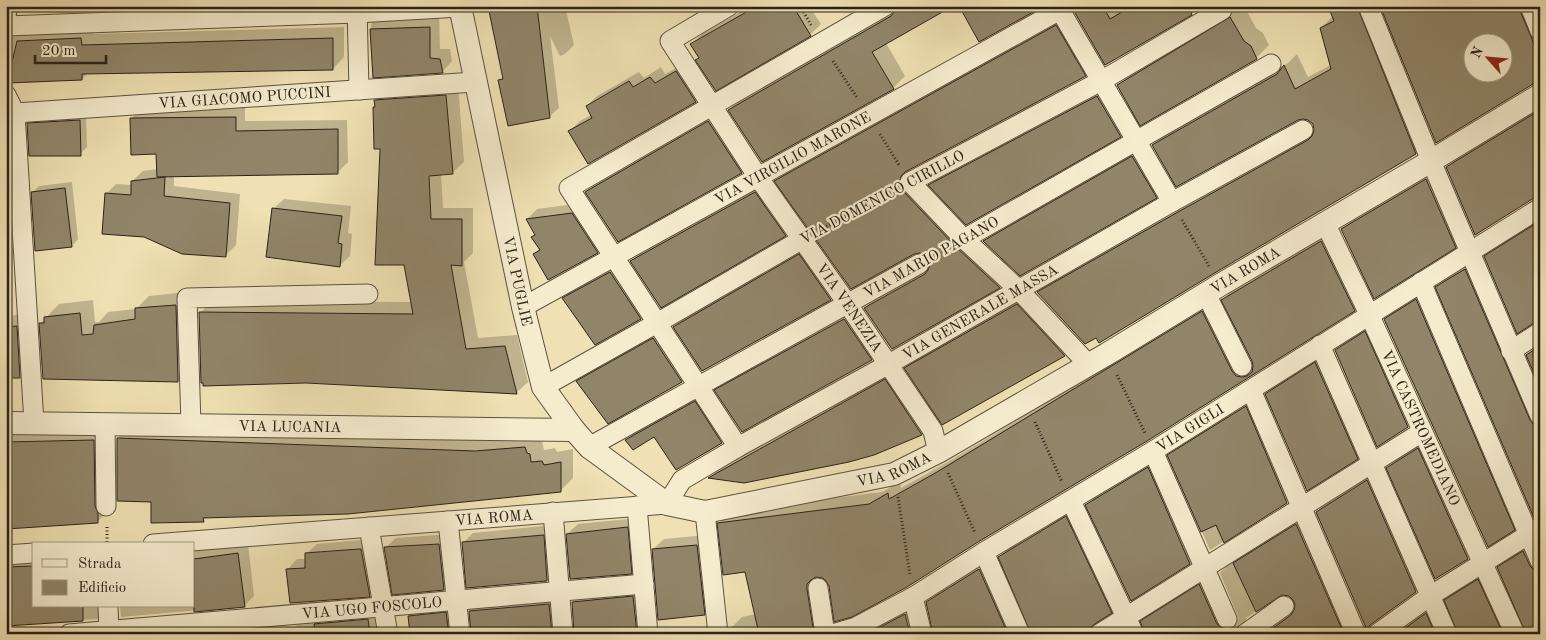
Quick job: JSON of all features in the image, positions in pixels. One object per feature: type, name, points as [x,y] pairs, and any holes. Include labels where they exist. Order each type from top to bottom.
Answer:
[{"type":"street","points":[[6,15],[8,6]]},
{"type":"street","name":"VIA VENEZIA","points":[[730,6],[670,41],[758,177],[847,303],[933,431],[938,452]]},
{"type":"street","points":[[738,447],[569,188],[885,6]]},
{"type":"street","points":[[1368,6],[1431,161],[1540,416]]},
{"type":"street","points":[[1530,6],[1540,31]]},
{"type":"street","points":[[6,26],[460,7]]},
{"type":"street","name":"VIA PUGLIE","points":[[460,7],[523,307],[543,387],[574,430],[589,447],[667,504]]},
{"type":"street","points":[[357,10],[359,90]]},
{"type":"street","name":"VIA VIRGILIO MARONE","points":[[523,307],[615,258],[1060,10],[1101,80]]},
{"type":"street","name":"VIA DOMENICO CIRILLO","points":[[910,182],[1101,80],[1222,10]]},
{"type":"street","name":"VIA MARIO PAGANO","points":[[964,238],[1271,64]]},
{"type":"street","points":[[1101,80],[1172,202]]},
{"type":"street","name":"VIA GIACOMO PUCCINI","points":[[15,113],[475,82]]},
{"type":"street","points":[[6,95],[15,113],[12,167],[34,423]]},
{"type":"street","name":"VIA ROMA","points":[[178,542],[667,504],[704,512],[894,474],[938,452],[1098,359],[1540,95]]},
{"type":"street","name":"VIA GENERALE MASSA","points":[[667,504],[682,480],[738,447],[889,364],[1018,289],[1303,130]]},
{"type":"street","points":[[910,182],[964,238],[1018,289],[1098,359]]},
{"type":"street","name":"VIA GIGLI","points":[[832,634],[856,627],[913,597],[984,552],[1153,452],[1369,314],[1540,208]]},
{"type":"street","name":"VIA CASTROMEDIANO","points":[[1325,223],[1369,314],[1515,634]]},
{"type":"street","name":"VIA DOMENICO CIRILLO","points":[[543,387],[801,240]]},
{"type":"street","name":"VIA MARIO PAGANO","points":[[589,447],[918,264]]},
{"type":"street","points":[[1421,282],[1534,531],[1540,561]]},
{"type":"street","points":[[1213,289],[1242,366]]},
{"type":"street","points":[[192,425],[187,298],[368,294]]},
{"type":"street","points":[[1511,351],[1540,332]]},
{"type":"street","points":[[1320,346],[1447,634]]},
{"type":"street","points":[[1251,390],[1303,507],[1356,634]]},
{"type":"street","name":"VIA LUCANIA","points":[[6,423],[574,430]]},
{"type":"street","points":[[105,424],[106,506]]},
{"type":"street","points":[[1099,634],[1422,432]]},
{"type":"street","points":[[1153,452],[1227,619]]},
{"type":"street","points":[[1071,501],[1134,634]]},
{"type":"street","points":[[637,506],[648,634]]},
{"type":"street","points":[[553,512],[563,634]]},
{"type":"street","points":[[704,512],[718,634]]},
{"type":"street","points":[[448,521],[460,634]]},
{"type":"street","points":[[369,527],[388,634]]},
{"type":"street","points":[[1377,634],[1430,596],[1534,531]]},
{"type":"street","points":[[984,552],[1020,634]]},
{"type":"street","points":[[6,555],[32,553]]},
{"type":"street","name":"VIA UGO FOSCOLO","points":[[69,634],[644,584]]},
{"type":"street","points":[[818,588],[825,634]]},
{"type":"street","points":[[913,597],[922,634]]},
{"type":"street","points":[[1245,634],[1284,606]]},
{"type":"street","points":[[108,608],[109,632]]},
{"type":"path","points":[[800,6],[821,43],[910,182]]},
{"type":"path","name":"VIA DOMENICO CIRILLO","points":[[801,240],[910,182]]},
{"type":"path","points":[[1172,202],[1213,289]]},
{"type":"path","points":[[1098,359],[1153,452]]},
{"type":"path","points":[[1026,401],[1071,501]]},
{"type":"path","points":[[938,452],[984,552]]},
{"type":"path","points":[[894,474],[913,597]]},
{"type":"building","points":[[488,6],[537,6],[550,118],[508,126],[498,80],[503,79]]},
{"type":"building","points":[[757,6],[793,6],[811,36],[716,91],[695,60],[699,58],[690,44]]},
{"type":"building","points":[[896,6],[953,6],[872,52],[894,89],[762,162],[728,110],[891,16]]},
{"type":"building","points":[[959,6],[1044,6],[979,42]]},
{"type":"building","points":[[1071,6],[1103,6],[1110,19],[1132,6],[1189,6],[1192,15],[1105,65]]},
{"type":"building","points":[[1328,6],[1357,6],[1416,154],[1099,343],[1096,338],[1085,344],[1037,292],[1308,140],[1314,130],[1313,124],[1308,120],[1298,120],[1176,187],[1152,145],[1277,74],[1284,65],[1295,89],[1331,69],[1320,28],[1334,21]]},
{"type":"building","points":[[1380,6],[1518,6],[1540,58],[1540,82],[1533,84],[1436,143]]},
{"type":"building","points":[[1230,17],[1244,41],[1251,46],[1257,59],[1140,126],[1117,85]]},
{"type":"building","points":[[1056,25],[1086,76],[905,172],[901,176],[899,185],[902,190],[956,247],[1000,288],[892,349],[864,308],[925,274],[930,265],[929,258],[920,253],[914,254],[851,289],[774,181]]},
{"type":"building","points":[[430,27],[430,58],[440,59],[443,73],[373,78],[370,29]]},
{"type":"building","points":[[81,38],[82,45],[333,38],[333,70],[82,74],[82,80],[7,83],[17,41]]},
{"type":"building","points":[[676,71],[696,102],[588,164],[568,131],[592,118],[586,106],[629,81],[633,87],[650,77],[655,83]]},
{"type":"building","points":[[446,95],[453,174],[429,176],[431,219],[462,219],[462,266],[451,265],[466,349],[505,346],[517,394],[306,383],[203,386],[203,383],[201,383],[199,312],[413,314],[404,265],[375,265],[380,149],[374,149],[374,100]]},
{"type":"building","points":[[1097,96],[1121,137],[966,225],[928,185]]},
{"type":"building","points":[[1540,110],[1540,197],[1534,198],[1475,235],[1446,167]]},
{"type":"building","points":[[236,117],[236,131],[338,129],[338,174],[157,177],[156,154],[131,155],[130,118]]},
{"type":"building","points":[[80,120],[81,156],[29,156],[27,123]]},
{"type":"building","points":[[708,121],[742,173],[618,242],[585,192]]},
{"type":"building","points":[[1132,156],[1157,198],[1020,276],[983,241]]},
{"type":"building","points":[[165,177],[164,196],[230,203],[226,257],[182,254],[144,237],[102,234],[105,193],[131,195],[131,181]]},
{"type":"building","points":[[1426,179],[1456,248],[1374,299],[1341,229]]},
{"type":"building","points":[[65,188],[72,247],[35,251],[31,192]]},
{"type":"building","points":[[755,192],[786,236],[661,308],[630,261]]},
{"type":"building","points":[[272,208],[342,216],[338,243],[342,244],[340,267],[266,257]]},
{"type":"building","points":[[572,213],[598,253],[548,280],[533,254],[540,250],[531,237],[535,235],[526,219]]},
{"type":"building","points":[[1540,221],[1540,321],[1517,334],[1484,256]]},
{"type":"building","points":[[1321,241],[1355,311],[1147,441],[978,542],[907,587],[852,617],[834,622],[829,586],[823,578],[816,577],[807,584],[814,634],[759,634],[745,572],[723,575],[717,523],[869,504],[888,493],[889,499],[937,472],[1202,311],[1232,371],[1236,376],[1247,376],[1252,372],[1252,361],[1221,300]]},
{"type":"building","points":[[799,254],[831,300],[702,371],[673,327]]},
{"type":"building","points":[[1465,269],[1530,420],[1534,425],[1540,427],[1540,517],[1534,518],[1435,287]]},
{"type":"building","points":[[610,272],[641,319],[595,345],[562,298]]},
{"type":"building","points":[[1416,299],[1515,530],[1488,547],[1384,319]]},
{"type":"building","points":[[1017,304],[1065,356],[942,425],[904,368]]},
{"type":"building","points":[[176,305],[178,382],[43,379],[39,323],[44,323],[44,317],[80,313],[82,335],[93,334],[94,325],[135,319],[135,308]]},
{"type":"building","points":[[844,319],[872,360],[742,432],[714,390]]},
{"type":"building","points":[[17,326],[20,378],[6,378],[6,327]]},
{"type":"building","points":[[1365,331],[1408,427],[1377,447],[1335,350]]},
{"type":"building","points":[[653,338],[682,382],[608,424],[576,381]]},
{"type":"building","points":[[1540,346],[1540,387],[1526,355]]},
{"type":"building","points":[[1315,362],[1358,459],[1307,491],[1265,394]]},
{"type":"building","points":[[885,379],[922,435],[874,455],[849,462],[744,483],[708,478]]},
{"type":"building","points":[[695,401],[722,443],[676,470],[654,437],[633,450],[625,440]]},
{"type":"building","points":[[1246,406],[1287,503],[1224,543],[1216,525],[1201,532],[1167,455]]},
{"type":"building","points":[[117,438],[475,451],[525,447],[527,453],[530,454],[531,462],[542,461],[544,465],[561,462],[561,492],[348,514],[203,518],[204,522],[151,523],[151,502],[117,501]]},
{"type":"building","points":[[94,440],[95,506],[98,513],[98,523],[6,529],[6,442]]},
{"type":"building","points":[[1418,448],[1468,559],[1435,579],[1386,468]]},
{"type":"building","points":[[1148,467],[1190,564],[1131,601],[1085,505]]},
{"type":"building","points":[[1367,480],[1416,592],[1370,625],[1367,630],[1316,512]]},
{"type":"building","points":[[1066,516],[1112,613],[1093,625],[1088,634],[1031,634],[998,557]]},
{"type":"building","points":[[1296,524],[1344,634],[1265,634],[1291,615],[1295,604],[1289,596],[1282,595],[1256,612],[1233,563]]},
{"type":"building","points":[[628,527],[632,574],[570,579],[566,534]]},
{"type":"building","points":[[544,535],[547,581],[466,588],[462,542]]},
{"type":"building","points":[[439,544],[444,590],[392,595],[384,547]]},
{"type":"building","points":[[697,545],[705,615],[658,620],[652,549]]},
{"type":"building","points":[[361,549],[370,597],[290,603],[286,569],[305,568],[305,553]]},
{"type":"building","points":[[1523,551],[1530,566],[1540,572],[1540,634],[1526,634],[1497,567]]},
{"type":"building","points":[[238,553],[245,607],[194,612],[195,559]]},
{"type":"building","points":[[32,566],[32,608],[83,608],[83,621],[6,626],[6,567]]},
{"type":"building","points":[[979,569],[1008,634],[933,634],[926,602]]},
{"type":"building","points":[[1478,579],[1503,634],[1458,634],[1444,600]]},
{"type":"building","points":[[1199,584],[1217,624],[1225,630],[1226,634],[1145,634],[1140,621]]},
{"type":"building","points":[[633,596],[637,634],[574,634],[572,602]]},
{"type":"building","points":[[549,604],[552,634],[471,634],[469,611]]},
{"type":"building","points":[[446,612],[449,634],[410,634],[408,616]]},
{"type":"building","points":[[1426,613],[1435,634],[1397,634]]},
{"type":"building","points":[[905,614],[910,634],[867,634]]},
{"type":"building","points":[[368,619],[370,634],[315,634],[314,624]]}]
